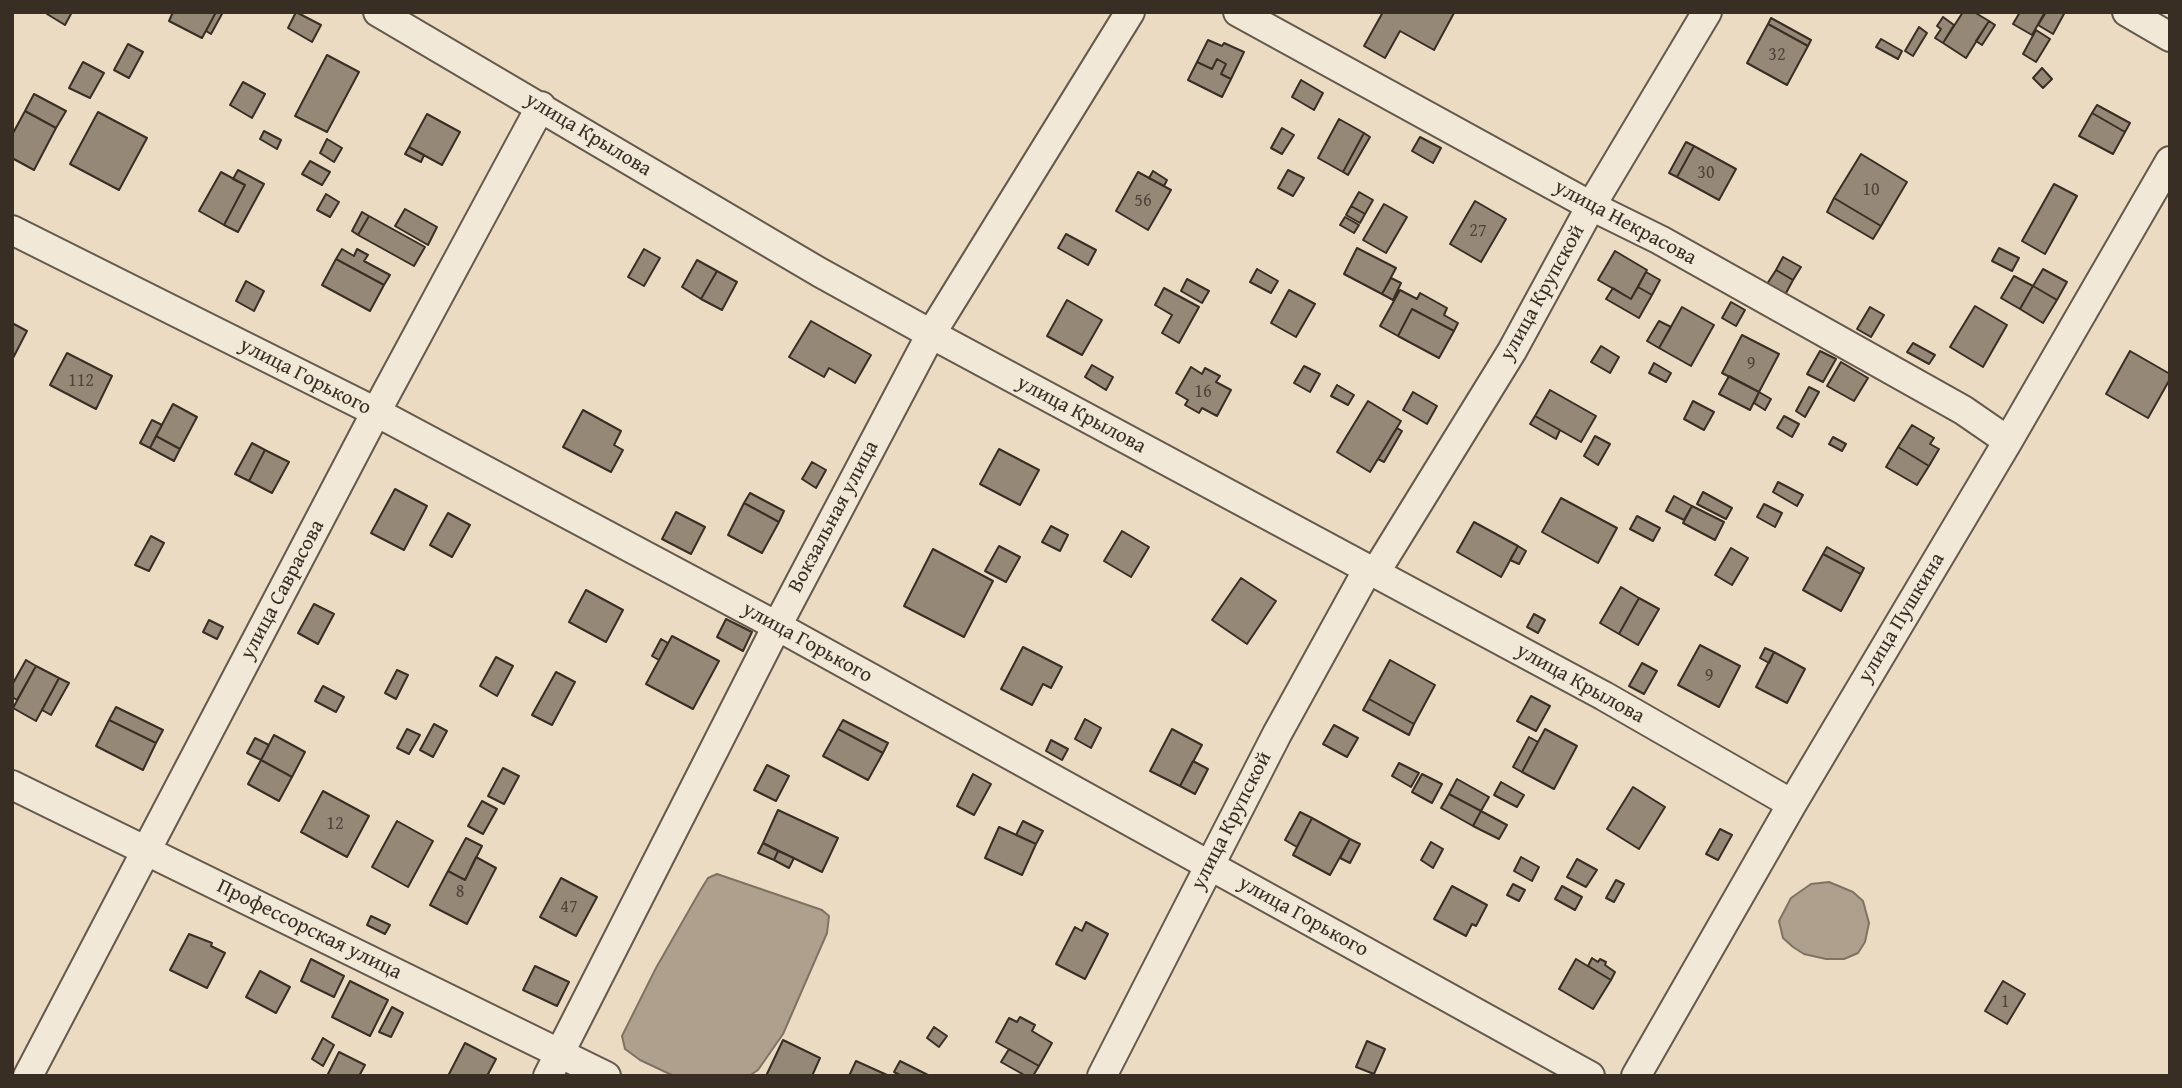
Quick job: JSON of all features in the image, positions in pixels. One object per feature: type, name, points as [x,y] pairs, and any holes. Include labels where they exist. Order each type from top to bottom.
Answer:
[{"type":"street","name":"улица Крылова","points":[[378,12],[819,272],[1604,696],[1792,804]]},
{"type":"street","name":"Вокзальная улица","points":[[555,1064],[777,626],[931,334],[1130,12]]},
{"type":"street","name":"улица Некрасова","points":[[1238,12],[1591,206],[1660,240],[1951,403],[2008,441]]},
{"type":"street","name":"улица Крупской","points":[[1101,1076],[1277,734],[1371,571],[1512,351],[1591,206],[1707,12]]},
{"type":"street","points":[[2127,12],[2170,37]]},
{"type":"street","name":"улица Саврасова","points":[[28,1076],[376,412],[541,106]]},
{"type":"street","name":"улица Пушкина","points":[[1636,1076],[1792,804],[2008,441],[2170,161]]},
{"type":"street","name":"улица Горького","points":[[12,230],[376,412],[777,626],[1590,1076]]},
{"type":"street","name":"Профессорская улица","points":[[12,785],[146,850],[555,1064],[606,1076]]},
{"type":"shaded area","points":[[717,874],[822,910],[829,916],[827,933],[783,1034],[758,1070],[749,1076],[674,1076],[640,1060],[625,1049],[622,1036],[656,968],[700,891],[708,878]]},
{"type":"shaded area","points":[[1829,882],[1853,892],[1863,901],[1869,923],[1865,942],[1858,953],[1844,959],[1826,959],[1804,954],[1783,938],[1779,921],[1791,898],[1811,884]]},
{"type":"building","points":[[72,12],[65,25],[47,14]]},
{"type":"building","points":[[173,12],[216,12],[202,38],[169,21]]},
{"type":"building","points":[[216,12],[223,12],[211,34],[206,31]]},
{"type":"building","points":[[296,12],[321,25],[312,42],[288,28]]},
{"type":"building","points":[[1383,12],[1454,13],[1434,50],[1400,31],[1385,58],[1364,46]]},
{"type":"building","points":[[1963,12],[1974,12],[1989,21],[1966,58],[1943,43]]},
{"type":"building","points":[[2020,12],[2045,12],[2032,35],[2013,24]]},
{"type":"building","points":[[2046,12],[2065,12],[2053,34],[2038,25]]},
{"type":"building","points":[[1943,17],[1954,25],[1943,43],[1935,38],[1941,29],[1937,26]]},
{"type":"building","points":[[1771,18],[1811,40],[1808,46],[1768,24]]},
{"type":"building","points":[[1989,21],[1995,25],[1982,45],[1976,41]]},
{"type":"building","points":[[1768,24],[1808,46],[1787,85],[1747,63]]},
{"type":"building","points":[[1919,27],[1927,33],[1913,56],[1905,51]]},
{"type":"building","points":[[2036,30],[2050,39],[2036,62],[2023,54]]},
{"type":"building","points":[[1881,39],[1902,51],[1898,59],[1876,47]]},
{"type":"building","points":[[1208,40],[1222,46],[1224,43],[1244,52],[1231,79],[1221,74],[1226,64],[1217,59],[1212,69],[1197,62]]},
{"type":"building","points":[[128,44],[143,52],[129,78],[114,70]]},
{"type":"building","points":[[327,55],[359,72],[327,132],[295,116]]},
{"type":"building","points":[[1217,59],[1226,64],[1221,74],[1231,79],[1222,97],[1188,80],[1197,62],[1212,69]]},
{"type":"building","points":[[83,62],[104,73],[90,98],[69,88]]},
{"type":"building","points":[[2042,68],[2052,79],[2043,88],[2033,78]]},
{"type":"building","points":[[1301,80],[1323,93],[1314,110],[1292,97]]},
{"type":"building","points":[[243,82],[265,94],[252,118],[230,105]]},
{"type":"building","points":[[34,94],[66,111],[56,128],[25,111]]},
{"type":"building","points":[[2097,105],[2130,123],[2125,132],[2092,113]]},
{"type":"building","points":[[25,111],[56,128],[34,170],[12,158],[12,135]]},
{"type":"building","points":[[98,112],[147,138],[119,190],[70,164]]},
{"type":"building","points":[[2092,113],[2125,132],[2113,154],[2079,136]]},
{"type":"building","points":[[427,114],[460,132],[442,165],[409,147]]},
{"type":"building","points":[[1339,119],[1364,133],[1343,172],[1318,158]]},
{"type":"building","points":[[1282,128],[1294,135],[1282,154],[1271,148]]},
{"type":"building","points":[[264,131],[281,140],[277,149],[260,139]]},
{"type":"building","points":[[1364,133],[1370,137],[1348,175],[1343,172]]},
{"type":"building","points":[[1420,137],[1441,148],[1433,163],[1412,151]]},
{"type":"building","points":[[327,139],[342,148],[334,162],[320,153]]},
{"type":"building","points":[[1686,142],[1694,146],[1677,177],[1669,173]]},
{"type":"building","points":[[1694,146],[1736,169],[1719,200],[1677,177]]},
{"type":"building","points":[[409,147],[424,155],[421,162],[405,154]]},
{"type":"building","points":[[1861,154],[1907,182],[1881,226],[1834,198]]},
{"type":"building","points":[[310,161],[330,172],[322,185],[302,174]]},
{"type":"building","points":[[238,170],[264,184],[238,232],[224,225],[245,185],[233,179]]},
{"type":"building","points":[[1288,170],[1304,178],[1293,196],[1278,188]]},
{"type":"building","points":[[1153,171],[1167,180],[1164,186],[1149,178]]},
{"type":"building","points":[[221,172],[245,185],[224,225],[199,211]]},
{"type":"building","points":[[1138,172],[1171,190],[1148,230],[1116,211]]},
{"type":"building","points":[[2054,184],[2077,196],[2045,254],[2022,241]]},
{"type":"building","points":[[1359,192],[1373,200],[1365,214],[1351,206]]},
{"type":"building","points":[[326,194],[339,202],[330,217],[317,210]]},
{"type":"building","points":[[1834,198],[1881,226],[1873,239],[1827,212]]},
{"type":"building","points":[[1475,201],[1506,219],[1481,262],[1450,244]]},
{"type":"building","points":[[1384,204],[1407,217],[1386,253],[1363,240]]},
{"type":"building","points":[[1351,206],[1365,214],[1360,223],[1346,215]]},
{"type":"building","points":[[405,209],[437,227],[428,245],[395,226]]},
{"type":"building","points":[[362,212],[369,216],[358,235],[352,231]]},
{"type":"building","points":[[369,216],[425,247],[414,266],[358,235]]},
{"type":"building","points":[[1345,217],[1359,225],[1354,233],[1340,225]]},
{"type":"building","points":[[1066,234],[1096,250],[1088,265],[1058,248]]},
{"type":"building","points":[[1357,248],[1396,268],[1382,294],[1344,274]]},
{"type":"building","points":[[1999,248],[2019,258],[2012,271],[1992,261]]},
{"type":"building","points":[[342,249],[354,256],[357,249],[368,255],[364,261],[390,275],[384,285],[336,259]]},
{"type":"building","points":[[644,249],[660,258],[644,286],[628,277]]},
{"type":"building","points":[[1615,251],[1647,270],[1631,299],[1598,280]]},
{"type":"building","points":[[1783,257],[1801,267],[1793,280],[1776,270]]},
{"type":"building","points":[[336,259],[384,285],[370,311],[322,285]]},
{"type":"building","points":[[697,260],[717,271],[701,299],[682,287]]},
{"type":"building","points":[[1257,269],[1278,281],[1271,293],[1250,282]]},
{"type":"building","points":[[2043,269],[2067,282],[2057,300],[2033,286]]},
{"type":"building","points":[[1776,270],[1793,280],[1785,295],[1767,284]]},
{"type":"building","points":[[717,271],[737,282],[722,310],[701,299]]},
{"type":"building","points":[[1646,272],[1660,280],[1652,295],[1638,287]]},
{"type":"building","points":[[2014,276],[2033,286],[2020,309],[2001,298]]},
{"type":"building","points":[[1391,278],[1401,283],[1393,300],[1382,294]]},
{"type":"building","points":[[1187,279],[1209,291],[1202,303],[1181,291]]},
{"type":"building","points":[[246,281],[264,291],[254,311],[236,301]]},
{"type":"building","points":[[2033,286],[2057,300],[2043,323],[2020,309]]},
{"type":"building","points":[[1638,287],[1652,295],[1639,318],[1606,299],[1613,288],[1631,299]]},
{"type":"building","points":[[1164,288],[1199,307],[1179,343],[1162,333],[1172,315],[1155,305]]},
{"type":"building","points":[[1289,290],[1315,304],[1296,337],[1271,323]]},
{"type":"building","points":[[1400,290],[1417,299],[1420,293],[1447,308],[1444,315],[1458,323],[1454,331],[1412,309],[1398,336],[1380,326]]},
{"type":"building","points":[[1067,300],[1102,320],[1082,355],[1047,336]]},
{"type":"building","points":[[1731,302],[1745,310],[1736,326],[1722,318]]},
{"type":"building","points":[[1975,306],[2007,325],[1983,367],[1950,347]]},
{"type":"building","points":[[1682,307],[1714,325],[1691,366],[1659,348]]},
{"type":"building","points":[[1870,307],[1884,315],[1871,337],[1857,329]]},
{"type":"building","points":[[1412,309],[1454,331],[1439,358],[1398,336]]},
{"type":"building","points":[[811,321],[871,355],[855,383],[829,368],[824,377],[789,357]]},
{"type":"building","points":[[1659,321],[1671,327],[1659,348],[1647,341]]},
{"type":"building","points":[[12,323],[27,331],[12,360]]},
{"type":"building","points":[[1742,335],[1779,354],[1759,392],[1722,373]]},
{"type":"building","points":[[1913,343],[1935,355],[1929,364],[1907,352]]},
{"type":"building","points":[[1601,346],[1619,357],[1610,373],[1591,362]]},
{"type":"building","points":[[1820,351],[1836,359],[1823,382],[1807,374]]},
{"type":"building","points":[[2130,351],[2170,374],[2170,379],[2148,418],[2106,394]]},
{"type":"building","points":[[67,353],[112,376],[96,409],[50,385]]},
{"type":"building","points":[[1841,362],[1868,378],[1854,401],[1827,386]]},
{"type":"building","points":[[1654,363],[1671,373],[1666,382],[1649,373]]},
{"type":"building","points":[[1092,365],[1113,377],[1106,390],[1085,377]]},
{"type":"building","points":[[1304,366],[1320,374],[1310,392],[1294,383]]},
{"type":"building","points":[[1191,367],[1202,374],[1205,368],[1220,376],[1216,382],[1231,390],[1217,416],[1202,408],[1199,413],[1185,405],[1188,400],[1176,393]]},
{"type":"building","points":[[1729,376],[1759,392],[1750,410],[1719,394]]},
{"type":"building","points":[[1337,385],[1354,395],[1348,405],[1331,396]]},
{"type":"building","points":[[1809,387],[1819,392],[1805,417],[1796,411]]},
{"type":"building","points":[[1550,390],[1596,416],[1581,442],[1535,416]]},
{"type":"building","points":[[1413,392],[1437,406],[1427,424],[1403,410]]},
{"type":"building","points":[[1759,392],[1771,399],[1765,410],[1754,403]]},
{"type":"building","points":[[1368,401],[1401,421],[1370,472],[1337,452]]},
{"type":"building","points":[[1693,401],[1714,412],[1704,430],[1684,419]]},
{"type":"building","points":[[173,404],[197,417],[180,449],[156,436]]},
{"type":"building","points":[[583,410],[621,431],[614,445],[623,450],[611,472],[563,447]]},
{"type":"building","points":[[1535,416],[1560,430],[1556,439],[1530,424]]},
{"type":"building","points":[[1784,416],[1799,424],[1792,437],[1777,428]]},
{"type":"building","points":[[152,420],[162,425],[150,448],[140,443]]},
{"type":"building","points":[[1912,425],[1934,438],[1930,444],[1939,449],[1929,466],[1898,447]]},
{"type":"building","points":[[1397,428],[1402,431],[1384,462],[1378,459]]},
{"type":"building","points":[[156,436],[180,449],[174,461],[150,448]]},
{"type":"building","points":[[1595,436],[1610,444],[1598,465],[1584,456]]},
{"type":"building","points":[[1833,437],[1846,444],[1842,451],[1829,444]]},
{"type":"building","points":[[252,443],[265,450],[249,481],[235,474]]},
{"type":"building","points":[[1898,447],[1929,466],[1917,485],[1886,467]]},
{"type":"building","points":[[999,449],[1039,470],[1020,505],[980,484]]},
{"type":"building","points":[[265,450],[289,462],[272,493],[249,481]]},
{"type":"building","points":[[812,462],[826,470],[816,488],[802,479]]},
{"type":"building","points":[[1778,482],[1803,495],[1797,506],[1773,492]]},
{"type":"building","points":[[395,489],[427,506],[404,550],[371,533]]},
{"type":"building","points":[[1703,492],[1732,508],[1726,519],[1697,504]]},
{"type":"building","points":[[750,493],[784,511],[779,522],[744,503]]},
{"type":"building","points":[[1674,496],[1692,506],[1684,520],[1666,511]]},
{"type":"building","points":[[1561,498],[1617,528],[1598,563],[1542,532]]},
{"type":"building","points":[[744,503],[779,522],[762,553],[728,535]]},
{"type":"building","points":[[1764,504],[1782,513],[1775,527],[1757,517]]},
{"type":"building","points":[[1692,506],[1724,522],[1715,540],[1683,523]]},
{"type":"building","points":[[676,512],[705,527],[691,554],[662,539]]},
{"type":"building","points":[[448,513],[470,525],[452,557],[430,545]]},
{"type":"building","points":[[1637,516],[1660,528],[1653,541],[1630,529]]},
{"type":"building","points":[[1474,522],[1518,546],[1501,577],[1457,552]]},
{"type":"building","points":[[1051,526],[1068,535],[1060,551],[1042,542]]},
{"type":"building","points":[[1122,531],[1149,547],[1131,577],[1104,561]]},
{"type":"building","points":[[151,536],[164,543],[149,571],[135,565]]},
{"type":"building","points":[[999,546],[1020,557],[1006,582],[985,571]]},
{"type":"building","points":[[1518,546],[1526,551],[1519,564],[1510,560]]},
{"type":"building","points":[[1827,547],[1864,568],[1861,574],[1823,554]]},
{"type":"building","points":[[1731,548],[1748,558],[1732,585],[1715,575]]},
{"type":"building","points":[[933,549],[993,581],[964,637],[904,606]]},
{"type":"building","points":[[1823,554],[1861,574],[1841,611],[1803,590]]},
{"type":"building","points":[[1241,578],[1276,601],[1247,644],[1212,620]]},
{"type":"building","points":[[1621,587],[1639,598],[1619,634],[1600,623]]},
{"type":"building","points":[[586,590],[623,610],[606,642],[569,622]]},
{"type":"building","points":[[1639,598],[1659,609],[1638,645],[1619,634]]},
{"type":"building","points":[[314,604],[334,614],[318,644],[298,633]]},
{"type":"building","points":[[1534,614],[1545,620],[1538,633],[1527,627]]},
{"type":"building","points":[[726,619],[752,632],[743,651],[717,637]]},
{"type":"building","points":[[209,620],[223,627],[217,639],[203,632]]},
{"type":"building","points":[[672,636],[719,661],[693,709],[646,684]]},
{"type":"building","points":[[661,639],[668,643],[659,660],[652,656]]},
{"type":"building","points":[[1700,645],[1740,666],[1719,707],[1678,685]]},
{"type":"building","points":[[1023,647],[1062,667],[1051,688],[1043,684],[1032,705],[1001,689]]},
{"type":"building","points":[[1765,648],[1774,652],[1769,663],[1760,658]]},
{"type":"building","points":[[1774,652],[1805,669],[1787,703],[1756,687]]},
{"type":"building","points":[[496,657],[513,666],[497,696],[480,686]]},
{"type":"building","points":[[26,660],[36,666],[17,700],[12,697],[12,685]]},
{"type":"building","points":[[1390,660],[1435,685],[1414,724],[1369,699]]},
{"type":"building","points":[[1642,663],[1657,671],[1644,694],[1629,686]]},
{"type":"building","points":[[36,666],[59,678],[36,721],[13,708]]},
{"type":"building","points":[[397,670],[408,675],[396,699],[385,693]]},
{"type":"building","points":[[556,672],[575,682],[552,725],[532,715]]},
{"type":"building","points":[[59,678],[69,683],[51,715],[42,710]]},
{"type":"building","points":[[323,686],[344,697],[336,712],[315,701]]},
{"type":"building","points":[[1531,696],[1550,706],[1536,731],[1517,721]]},
{"type":"building","points":[[1369,699],[1414,724],[1409,735],[1363,710]]},
{"type":"building","points":[[116,707],[163,730],[156,743],[109,720]]},
{"type":"building","points":[[1085,719],[1101,728],[1091,748],[1075,739]]},
{"type":"building","points":[[109,720],[156,743],[143,770],[96,746]]},
{"type":"building","points":[[843,720],[888,743],[883,753],[838,729]]},
{"type":"building","points":[[434,724],[447,731],[433,757],[420,750]]},
{"type":"building","points":[[1334,725],[1358,738],[1347,757],[1323,744]]},
{"type":"building","points":[[407,729],[420,735],[409,754],[397,748]]},
{"type":"building","points":[[838,729],[883,753],[868,780],[823,756]]},
{"type":"building","points":[[1172,729],[1202,745],[1180,786],[1150,771]]},
{"type":"building","points":[[1545,729],[1577,746],[1554,789],[1522,772]]},
{"type":"building","points":[[274,735],[305,752],[292,777],[261,760]]},
{"type":"building","points":[[1529,737],[1538,742],[1522,772],[1513,767]]},
{"type":"building","points":[[255,738],[269,745],[261,760],[247,753]]},
{"type":"building","points":[[1051,740],[1068,749],[1062,760],[1046,751]]},
{"type":"building","points":[[261,760],[292,777],[279,801],[248,784]]},
{"type":"building","points":[[1193,761],[1208,769],[1195,794],[1180,786]]},
{"type":"building","points":[[1399,763],[1419,773],[1411,787],[1392,776]]},
{"type":"building","points":[[767,765],[789,776],[776,801],[754,790]]},
{"type":"building","points":[[503,768],[519,776],[504,804],[488,796]]},
{"type":"building","points":[[973,774],[991,784],[974,815],[957,806]]},
{"type":"building","points":[[1422,774],[1442,784],[1432,803],[1412,792]]},
{"type":"building","points":[[1457,779],[1489,797],[1481,811],[1449,794]]},
{"type":"building","points":[[1501,782],[1524,795],[1517,807],[1494,795]]},
{"type":"building","points":[[1633,787],[1665,807],[1639,849],[1607,829]]},
{"type":"building","points":[[323,791],[369,816],[347,857],[301,832]]},
{"type":"building","points":[[1449,794],[1481,811],[1473,826],[1441,808]]},
{"type":"building","points":[[482,801],[497,809],[483,834],[468,826]]},
{"type":"building","points":[[778,810],[838,838],[822,872],[763,843]]},
{"type":"building","points":[[1481,811],[1507,825],[1499,839],[1473,826]]},
{"type":"building","points":[[1300,812],[1312,818],[1297,847],[1285,840]]},
{"type":"building","points":[[1312,818],[1350,839],[1330,875],[1293,855]]},
{"type":"building","points":[[397,821],[433,841],[408,887],[372,867]]},
{"type":"building","points":[[1023,821],[1043,831],[1036,844],[1016,835]]},
{"type":"building","points":[[999,827],[1036,844],[1022,875],[985,858]]},
{"type":"building","points":[[1720,829],[1732,835],[1718,860],[1706,854]]},
{"type":"building","points":[[466,838],[482,846],[465,880],[448,871]]},
{"type":"building","points":[[1350,839],[1360,844],[1350,863],[1340,858]]},
{"type":"building","points":[[1431,842],[1443,849],[1433,868],[1421,860]]},
{"type":"building","points":[[763,843],[778,851],[774,860],[758,853]]},
{"type":"building","points":[[778,851],[794,858],[789,868],[774,860]]},
{"type":"building","points":[[476,857],[496,868],[467,924],[430,905],[448,871],[465,880]]},
{"type":"building","points":[[1521,857],[1539,867],[1532,881],[1514,871]]},
{"type":"building","points":[[1577,859],[1597,870],[1586,887],[1567,877]]},
{"type":"building","points":[[561,878],[597,897],[576,936],[540,917]]},
{"type":"building","points":[[1616,880],[1624,884],[1614,902],[1606,898]]},
{"type":"building","points":[[1513,884],[1525,890],[1519,901],[1507,895]]},
{"type":"building","points":[[1452,886],[1487,905],[1476,926],[1472,924],[1466,936],[1434,919]]},
{"type":"building","points":[[1562,886],[1582,897],[1575,910],[1555,899]]},
{"type":"building","points":[[371,916],[390,925],[385,934],[367,925]]},
{"type":"building","points":[[1086,922],[1108,934],[1085,979],[1056,964],[1075,927],[1082,931]]},
{"type":"building","points":[[189,934],[212,943],[211,946],[225,953],[207,988],[170,970]]},
{"type":"building","points":[[1592,958],[1598,962],[1600,959],[1606,962],[1605,965],[1615,972],[1611,980],[1588,966]]},
{"type":"building","points":[[311,959],[344,976],[334,997],[301,981]]},
{"type":"building","points":[[1576,959],[1611,980],[1593,1009],[1559,989]]},
{"type":"building","points":[[535,966],[569,982],[557,1006],[523,990]]},
{"type":"building","points":[[260,971],[290,987],[276,1013],[246,997]]},
{"type":"building","points":[[350,981],[388,1000],[370,1036],[332,1017]]},
{"type":"building","points":[[2003,981],[2025,994],[2007,1024],[1985,1011]]},
{"type":"building","points":[[392,1007],[403,1013],[391,1037],[379,1032]]},
{"type":"building","points":[[1020,1017],[1035,1025],[1032,1031],[1052,1043],[1039,1066],[996,1042],[1009,1018],[1017,1022]]},
{"type":"building","points":[[934,1027],[947,1036],[939,1047],[927,1038]]},
{"type":"building","points":[[323,1038],[334,1045],[323,1066],[312,1059]]},
{"type":"building","points":[[783,1040],[820,1058],[812,1076],[766,1076]]},
{"type":"building","points":[[1367,1041],[1385,1049],[1374,1074],[1356,1067]]},
{"type":"building","points":[[465,1043],[496,1059],[487,1076],[448,1076]]},
{"type":"building","points":[[1009,1049],[1039,1066],[1033,1076],[1026,1076],[1001,1062]]},
{"type":"building","points":[[339,1052],[365,1065],[359,1076],[327,1076]]},
{"type":"building","points":[[856,1061],[887,1075],[887,1076],[849,1076]]},
{"type":"building","points":[[900,1061],[928,1075],[902,1076],[894,1072]]}]
